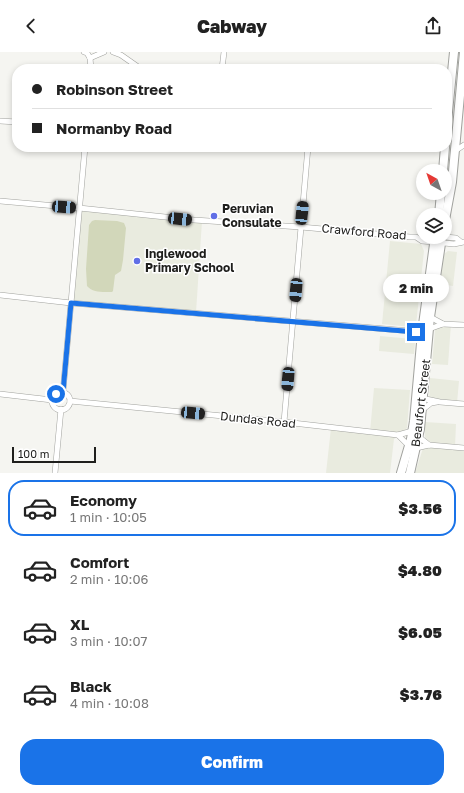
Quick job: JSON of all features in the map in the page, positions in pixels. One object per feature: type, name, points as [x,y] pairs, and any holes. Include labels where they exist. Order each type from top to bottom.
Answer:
[{"type":"main road","points":[[452,70],[454,52]]},
{"type":"main road","points":[[447,208],[452,182],[464,52]]},
{"type":"main road","points":[[444,164],[445,152]]},
{"type":"main road","name":"Beaufort Street","points":[[426,330],[430,317],[438,244]]},
{"type":"main road","name":"Beaufort Street","points":[[416,434],[426,330],[438,244]]},
{"type":"main road","name":"Beaufort Street","points":[[410,473],[413,447],[422,410],[420,398]]},
{"type":"main road","name":"Beaufort Street","points":[[401,473],[413,447]]},
{"type":"street","points":[[84,52],[87,53],[90,58],[91,64]]},
{"type":"street","points":[[90,58],[104,52]]},
{"type":"street","points":[[113,52],[121,55],[134,64]]},
{"type":"street","points":[[223,64],[224,52]]},
{"type":"street","points":[[452,106],[459,107]]},
{"type":"street","points":[[0,121],[12,122]]},
{"type":"street","points":[[454,151],[463,145]]},
{"type":"street","points":[[63,392],[85,152]]},
{"type":"street","points":[[284,422],[308,152]]},
{"type":"street","name":"Crawford Road","points":[[0,201],[194,220],[416,237]]},
{"type":"street","name":"Crawford Road","points":[[452,243],[463,242]]},
{"type":"street","points":[[0,296],[293,321],[426,330],[443,324]]},
{"type":"street","points":[[430,317],[443,324],[464,326]]},
{"type":"street","points":[[52,400],[56,394],[63,392],[68,395],[70,401],[68,406],[60,410]]},
{"type":"street","points":[[0,394],[52,400]]},
{"type":"street","points":[[420,398],[440,402],[464,404]]},
{"type":"street","points":[[52,400],[54,406],[60,410]]},
{"type":"street","name":"Dundas Road","points":[[70,401],[398,435],[416,434]]},
{"type":"street","points":[[422,410],[431,403],[440,402]]},
{"type":"street","points":[[55,473],[60,410]]},
{"type":"street","points":[[416,434],[428,445]]},
{"type":"street","points":[[398,435],[413,447],[428,445],[464,448]]},
{"type":"shaded area","name":"Inglewood Primary School","points":[[79,208],[202,221],[196,313],[71,301]]},
{"type":"shaded area","points":[[390,241],[421,244],[424,251],[416,325],[412,327],[382,324]]},
{"type":"shaded area","points":[[448,251],[457,252],[453,286],[440,284],[444,254]]},
{"type":"shaded area","points":[[436,320],[451,324],[448,365],[432,364]]},
{"type":"shaded area","points":[[380,336],[412,339],[415,342],[414,354],[379,351]]},
{"type":"shaded area","points":[[430,378],[459,381],[457,403],[429,405]]},
{"type":"shaded area","points":[[374,388],[410,390],[407,428],[394,439],[390,473],[326,473],[331,428],[370,432]]},
{"type":"shaded area","points":[[425,422],[456,424],[455,447],[464,448],[464,473],[415,473],[425,442]]},
{"type":"green space","points":[[95,220],[117,221],[124,223],[126,228],[121,271],[115,275],[112,292],[95,291],[87,286],[86,269],[89,225]]},
{"type":"place","name":"Peruvian Consulate","points":[[214,216]]},
{"type":"place","name":"Inglewood Primary School","points":[[137,261]]},
{"type":"route","points":[[56,394],[63,392],[71,303],[416,332]]}]
